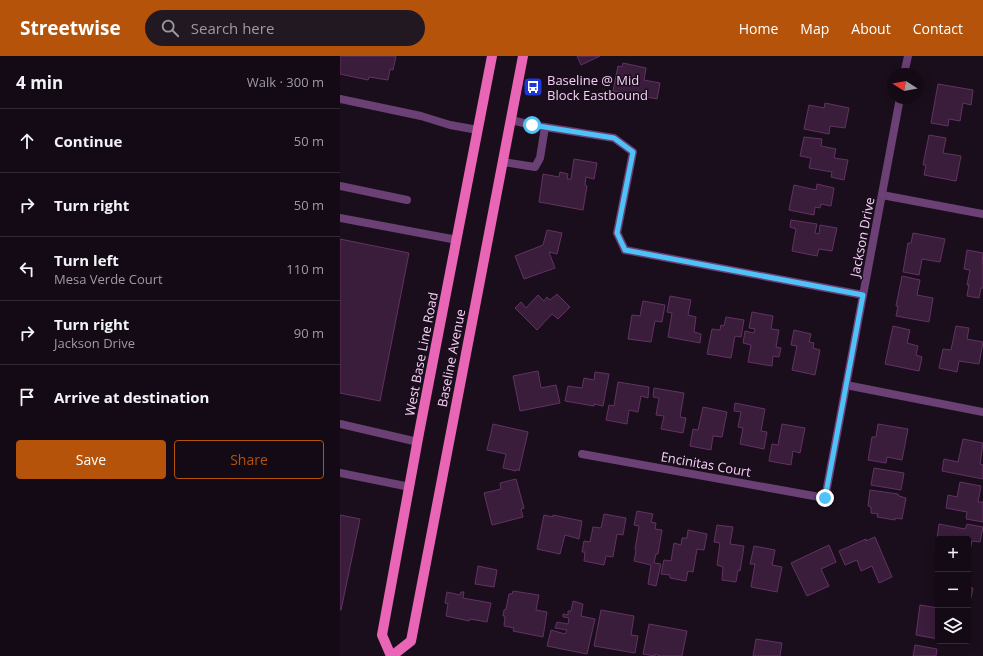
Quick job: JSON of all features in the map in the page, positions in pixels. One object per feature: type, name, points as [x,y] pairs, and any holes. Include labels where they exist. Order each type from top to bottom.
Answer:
[{"type":"main road","name":"West Base Line Road","points":[[391,656],[382,635],[492,56]]},
{"type":"main road","name":"Baseline Avenue","points":[[391,656],[411,641],[523,56]]},
{"type":"street","points":[[905,68],[908,56]]},
{"type":"street","points":[[340,99],[421,116],[450,125],[478,130]]},
{"type":"street","name":"Jackson Drive","points":[[825,498],[899,104]]},
{"type":"street","points":[[511,120],[614,138],[633,152],[617,233],[625,250],[863,295]]},
{"type":"street","points":[[503,162],[535,167],[540,158],[545,127]]},
{"type":"street","points":[[340,186],[407,200]]},
{"type":"street","points":[[882,195],[983,214]]},
{"type":"street","points":[[340,218],[457,240]]},
{"type":"street","points":[[846,385],[983,412]]},
{"type":"street","points":[[340,424],[418,442]]},
{"type":"street","name":"Encinitas Court","points":[[582,454],[825,498]]},
{"type":"street","points":[[340,473],[410,487]]},
{"type":"building","points":[[340,56],[396,56],[393,70],[390,69],[388,80],[369,77],[368,80],[340,74]]},
{"type":"building","points":[[577,56],[600,56],[581,65]]},
{"type":"building","points":[[623,63],[646,68],[644,80],[660,83],[657,99],[613,91],[618,66],[622,67]]},
{"type":"building","points":[[938,84],[973,90],[971,105],[963,103],[960,121],[949,119],[948,126],[931,123]]},
{"type":"building","points":[[825,103],[849,108],[845,128],[830,126],[829,134],[804,129],[809,105],[824,108]]},
{"type":"building","points":[[929,135],[946,138],[943,153],[961,156],[956,181],[924,175],[926,165],[923,165]]},
{"type":"building","points":[[804,137],[822,139],[821,146],[836,149],[834,158],[848,160],[844,180],[831,177],[832,172],[809,168],[811,158],[800,156]]},
{"type":"building","points":[[574,159],[597,163],[594,179],[586,177],[585,185],[587,186],[583,210],[539,202],[543,174],[559,177],[560,172],[568,174],[567,179],[571,179]]},
{"type":"building","points":[[817,184],[834,188],[831,206],[821,204],[820,208],[815,207],[814,215],[789,210],[794,185],[816,190]]},
{"type":"building","points":[[791,220],[817,224],[815,233],[819,234],[820,225],[837,228],[832,251],[819,249],[817,256],[792,251],[796,229],[790,227]]},
{"type":"building","points":[[547,230],[562,233],[557,254],[549,252],[555,268],[524,279],[515,256],[543,245]]},
{"type":"building","points":[[913,233],[945,239],[940,262],[922,259],[919,275],[903,272],[908,243],[911,243]]},
{"type":"building","points":[[340,239],[409,253],[380,401],[340,393]]},
{"type":"building","points":[[967,250],[983,253],[983,288],[981,288],[979,298],[967,296],[969,284],[967,285],[970,270],[964,269]]},
{"type":"building","points":[[902,276],[920,280],[917,295],[933,298],[929,322],[896,316],[898,306],[896,306]]},
{"type":"building","points":[[557,294],[570,307],[558,319],[552,314],[537,330],[515,308],[521,302],[526,308],[538,295],[544,301],[547,297],[550,300]]},
{"type":"building","points":[[670,296],[691,300],[688,315],[696,317],[694,332],[701,334],[700,343],[668,337],[672,313],[667,312]]},
{"type":"building","points":[[643,301],[665,305],[662,322],[655,321],[651,342],[628,339],[632,315],[640,316]]},
{"type":"building","points":[[752,312],[773,316],[771,329],[779,330],[776,347],[781,348],[779,357],[773,356],[772,366],[748,362],[751,345],[743,343],[745,331],[754,333],[755,329],[749,328]]},
{"type":"building","points":[[726,317],[744,320],[741,337],[735,336],[731,358],[707,354],[712,329],[720,330],[721,325],[724,326]]},
{"type":"building","points":[[893,326],[910,330],[907,343],[918,346],[916,355],[922,357],[919,371],[885,364]]},
{"type":"building","points":[[956,326],[969,328],[967,339],[983,342],[979,364],[959,361],[957,372],[939,368],[943,349],[951,350]]},
{"type":"building","points":[[794,330],[811,334],[809,342],[814,343],[813,348],[820,350],[815,375],[792,370],[797,346],[791,345]]},
{"type":"building","points":[[538,371],[541,388],[556,385],[560,403],[520,411],[513,376]]},
{"type":"building","points":[[595,372],[609,374],[603,406],[565,401],[568,386],[582,388],[584,378],[594,380]]},
{"type":"building","points":[[618,382],[649,387],[648,398],[641,396],[638,412],[629,410],[627,424],[606,420],[609,405],[614,406]]},
{"type":"building","points":[[654,388],[684,393],[680,417],[686,418],[683,433],[661,429],[664,416],[656,415],[659,398],[653,397]]},
{"type":"building","points":[[735,403],[765,409],[761,431],[767,432],[764,449],[740,444],[743,428],[738,427],[741,412],[734,411]]},
{"type":"building","points":[[703,407],[727,412],[722,437],[713,436],[711,450],[690,446],[693,429],[698,430]]},
{"type":"building","points":[[493,424],[528,432],[519,471],[517,469],[516,471],[503,468],[506,454],[487,450]]},
{"type":"building","points":[[782,424],[805,428],[800,453],[793,451],[791,465],[769,461],[772,444],[778,445]]},
{"type":"building","points":[[878,424],[908,429],[902,460],[887,457],[886,463],[868,460],[872,437],[876,437]]},
{"type":"building","points":[[963,439],[983,443],[980,464],[983,465],[983,479],[942,471],[944,459],[958,462]]},
{"type":"building","points":[[874,468],[904,473],[901,490],[871,485]]},
{"type":"building","points":[[516,479],[524,508],[521,509],[523,517],[492,525],[484,493],[501,489],[500,483]]},
{"type":"building","points":[[960,482],[981,486],[978,502],[983,502],[983,522],[966,519],[967,512],[946,508],[948,495],[957,497]]},
{"type":"building","points":[[870,490],[898,494],[899,496],[906,498],[902,519],[895,518],[895,520],[877,517],[878,514],[871,513],[871,507],[868,506]]},
{"type":"building","points":[[637,511],[653,514],[651,522],[656,523],[655,529],[662,530],[658,554],[656,554],[654,563],[661,564],[656,586],[648,584],[651,565],[634,561],[639,526],[634,525]]},
{"type":"building","points":[[604,514],[626,518],[623,535],[617,534],[613,557],[606,556],[604,565],[584,561],[585,552],[582,552],[584,541],[590,542],[593,527],[601,528]]},
{"type":"building","points":[[340,515],[360,519],[341,610],[340,610]]},
{"type":"building","points":[[544,515],[553,517],[553,515],[582,521],[579,539],[565,535],[560,554],[537,549]]},
{"type":"building","points":[[939,524],[965,529],[967,524],[983,527],[980,542],[972,541],[971,546],[971,536],[937,536]]},
{"type":"building","points":[[717,525],[733,527],[730,544],[744,546],[740,571],[738,570],[736,582],[722,580],[723,567],[717,565],[720,543],[714,542]]},
{"type":"building","points":[[688,530],[707,534],[704,550],[697,549],[693,572],[688,571],[686,581],[670,578],[670,575],[661,574],[664,560],[671,561],[674,543],[681,545],[682,538],[687,538]]},
{"type":"building","points":[[875,537],[892,577],[879,583],[872,566],[861,571],[857,560],[845,565],[839,551],[866,539],[866,541]]},
{"type":"building","points":[[829,545],[836,562],[821,569],[829,586],[807,596],[791,563]]},
{"type":"building","points":[[754,546],[775,550],[772,565],[782,567],[777,592],[751,587],[755,564],[750,564]]},
{"type":"building","points":[[478,566],[497,570],[494,587],[475,584]]},
{"type":"building","points":[[513,591],[539,595],[536,610],[547,612],[543,637],[513,631],[514,628],[504,626],[504,610],[506,609],[509,594],[512,594]]},
{"type":"building","points":[[447,592],[460,595],[461,592],[464,592],[463,598],[491,603],[487,622],[470,619],[469,621],[446,616],[448,604],[445,603]]},
{"type":"building","points":[[573,601],[583,604],[581,616],[595,619],[587,654],[547,646],[551,630],[565,634],[567,630],[555,628],[557,622],[568,624],[569,618],[563,617],[563,614],[568,615],[568,611],[571,611]]},
{"type":"building","points":[[920,605],[935,608],[935,638],[916,635]]},
{"type":"building","points":[[601,610],[634,616],[631,635],[638,636],[635,653],[594,646]]},
{"type":"building","points":[[649,624],[687,631],[682,656],[660,656],[655,654],[655,656],[643,654]]},
{"type":"building","points":[[756,639],[782,643],[780,656],[753,656]]},
{"type":"building","points":[[915,645],[937,649],[936,656],[913,656]]},
{"type":"place","name":"Baseline @ Mid Block Eastbound","points":[[533,87]]},
{"type":"route","points":[[532,125],[614,138],[633,152],[617,233],[625,250],[863,295],[825,498]]}]
